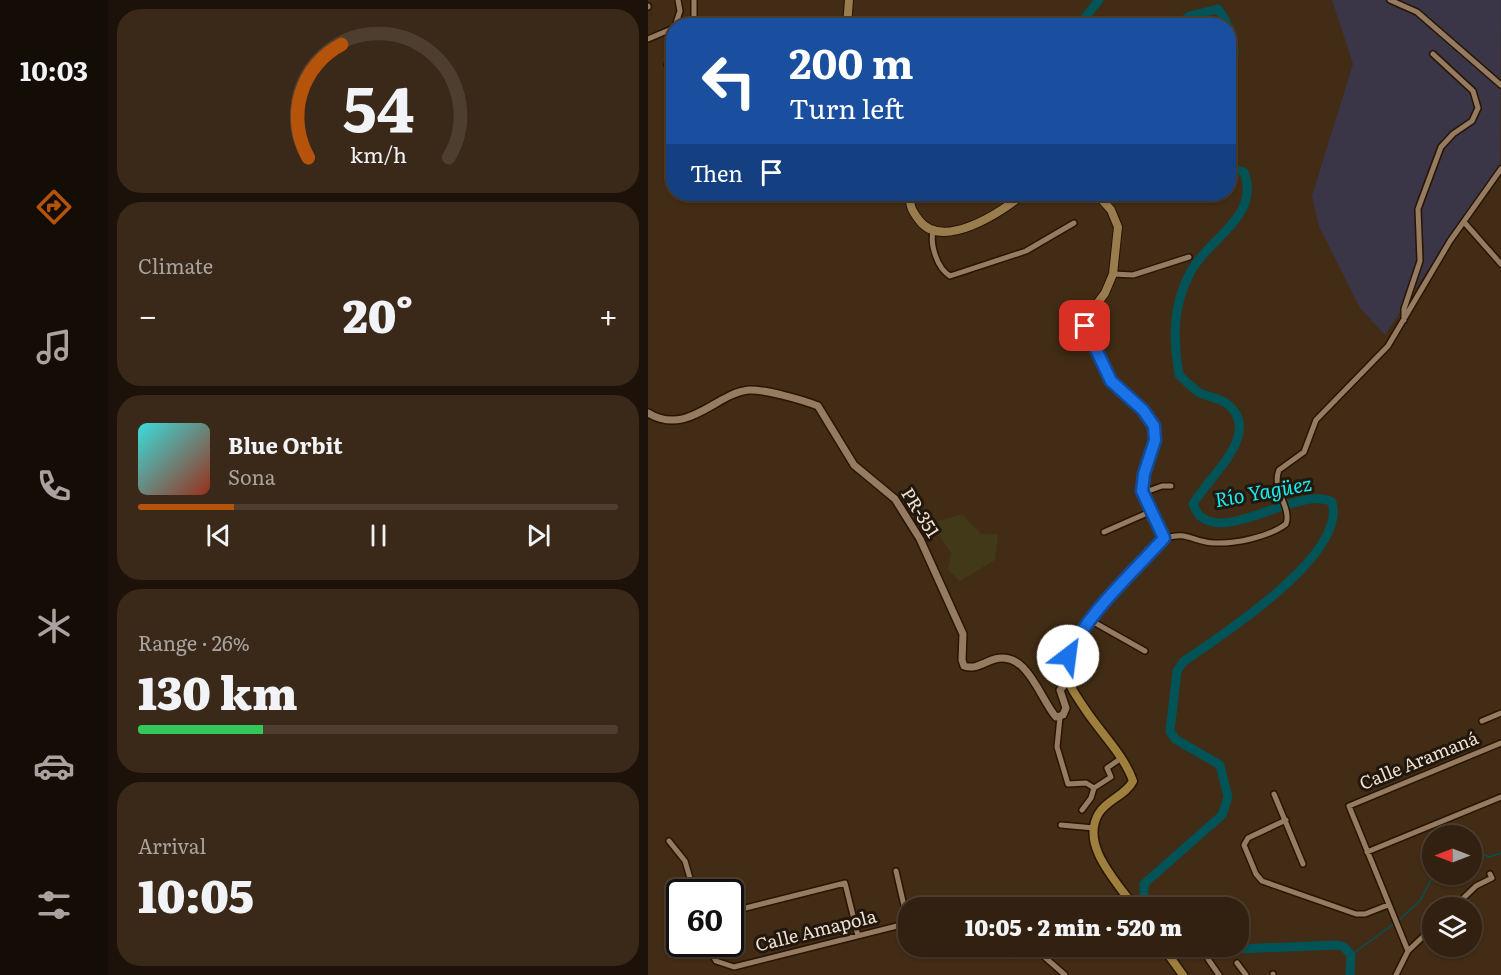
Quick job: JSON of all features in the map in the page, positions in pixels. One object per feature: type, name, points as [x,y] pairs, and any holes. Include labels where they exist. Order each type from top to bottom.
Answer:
[{"type":"main road","points":[[848,18],[849,0]]},
{"type":"main road","points":[[910,201],[911,210],[922,224],[933,231],[951,233],[1004,210],[1015,201]]},
{"type":"main road","points":[[1103,201],[1111,210],[1118,227],[1113,274],[1105,293],[1088,316],[1085,326],[1111,381],[1143,410],[1154,426],[1155,440],[1144,474],[1143,493],[1164,538],[1074,642],[1066,669],[1068,681],[1133,781],[1100,812],[1094,828],[1094,842],[1099,855],[1128,897]]},
{"type":"main road","points":[[1168,957],[1183,975]]},
{"type":"street","points":[[677,18],[680,11],[678,0]]},
{"type":"street","points":[[694,0],[694,18]]},
{"type":"street","points":[[1390,0],[1417,12],[1501,85]]},
{"type":"street","points":[[648,39],[666,31]]},
{"type":"street","points":[[1404,320],[1404,309],[1420,261],[1418,208],[1441,147],[1453,134],[1472,121],[1478,108],[1473,91],[1433,54]]},
{"type":"street","points":[[1164,538],[1179,533],[1212,543],[1229,542],[1281,528],[1286,524],[1288,515],[1276,481],[1278,470],[1304,452],[1316,420],[1388,346],[1464,222],[1501,169]]},
{"type":"street","points":[[1464,222],[1501,264]]},
{"type":"street","points":[[933,231],[934,250],[943,272],[950,276],[1026,251],[1074,223]]},
{"type":"street","points":[[1113,274],[1134,275],[1189,257]]},
{"type":"street","name":"PR-351","points":[[648,413],[664,419],[685,418],[751,390],[818,406],[854,465],[895,499],[921,539],[963,634],[962,660],[964,666],[974,668],[1001,658],[1023,665],[1053,713],[1060,717]]},
{"type":"street","points":[[1143,493],[1162,486],[1171,486]]},
{"type":"street","points":[[1104,532],[1152,511]]},
{"type":"street","points":[[1090,621],[1145,651]]},
{"type":"street","points":[[1068,681],[1060,690],[1066,708],[1060,717],[1057,747],[1068,784],[1086,783],[1094,788]]},
{"type":"street","points":[[1482,721],[1501,713]]},
{"type":"street","name":"Calle Aramaná","points":[[1367,852],[1349,806],[1501,743]]},
{"type":"street","points":[[1082,810],[1091,798],[1094,788],[1111,777],[1107,768],[1120,759]]},
{"type":"street","points":[[1274,794],[1303,864]]},
{"type":"street","points":[[1408,951],[1397,930],[1367,852],[1501,797]]},
{"type":"street","points":[[1286,820],[1248,838],[1244,845],[1256,874],[1262,881],[1356,914],[1365,914],[1388,905]]},
{"type":"street","points":[[1061,825],[1094,828]]},
{"type":"street","points":[[1407,836],[1411,844]]},
{"type":"street","points":[[669,841],[685,861],[690,879]]},
{"type":"street","points":[[896,870],[903,897]]},
{"type":"street","points":[[1464,897],[1476,886],[1491,878],[1490,874]]},
{"type":"street","points":[[744,908],[845,883],[858,936]]},
{"type":"street","name":"Calle Amapola","points":[[714,957],[716,961],[734,967],[898,926]]},
{"type":"street","points":[[1396,975],[1408,951],[1422,937]]},
{"type":"street","points":[[1043,957],[1065,975]]},
{"type":"street","points":[[1208,959],[1219,975]]},
{"type":"street","points":[[1237,963],[1246,975]]},
{"type":"shaded area","points":[[1332,0],[1501,0],[1500,165],[1457,225],[1385,335],[1360,308],[1319,226],[1312,196],[1353,64]]},
{"type":"sand","points":[[962,514],[981,534],[998,534],[995,560],[960,581],[948,570],[951,553],[936,531],[936,522]]},
{"type":"waterway","name":"Río Yagüez","points":[[1085,18],[1099,0]]},
{"type":"waterway","name":"Río Yagüez","points":[[1187,18],[1218,9],[1224,18]]},
{"type":"waterway","name":"Río Yagüez","points":[[1144,897],[1144,884],[1222,815],[1228,797],[1220,765],[1175,739],[1170,731],[1177,671],[1183,662],[1251,614],[1302,569],[1321,546],[1332,523],[1332,502],[1318,499],[1302,501],[1246,519],[1228,522],[1213,522],[1200,516],[1193,504],[1230,454],[1240,427],[1236,415],[1226,403],[1200,393],[1179,375],[1175,335],[1177,309],[1191,271],[1240,214],[1246,201],[1247,187],[1244,172],[1236,170]]},
{"type":"waterway","points":[[1482,854],[1489,857],[1501,853]]},
{"type":"waterway","points":[[1399,920],[1420,901],[1428,885]]},
{"type":"waterway","points":[[1351,955],[1395,923]]},
{"type":"waterway","name":"Río Yagüez","points":[[1249,949],[1337,945],[1344,947],[1351,955],[1350,975]]},
{"type":"route","points":[[1068,656],[1074,642],[1090,621],[1164,538],[1142,491],[1144,474],[1155,440],[1154,426],[1143,410],[1111,381],[1085,326]]}]
